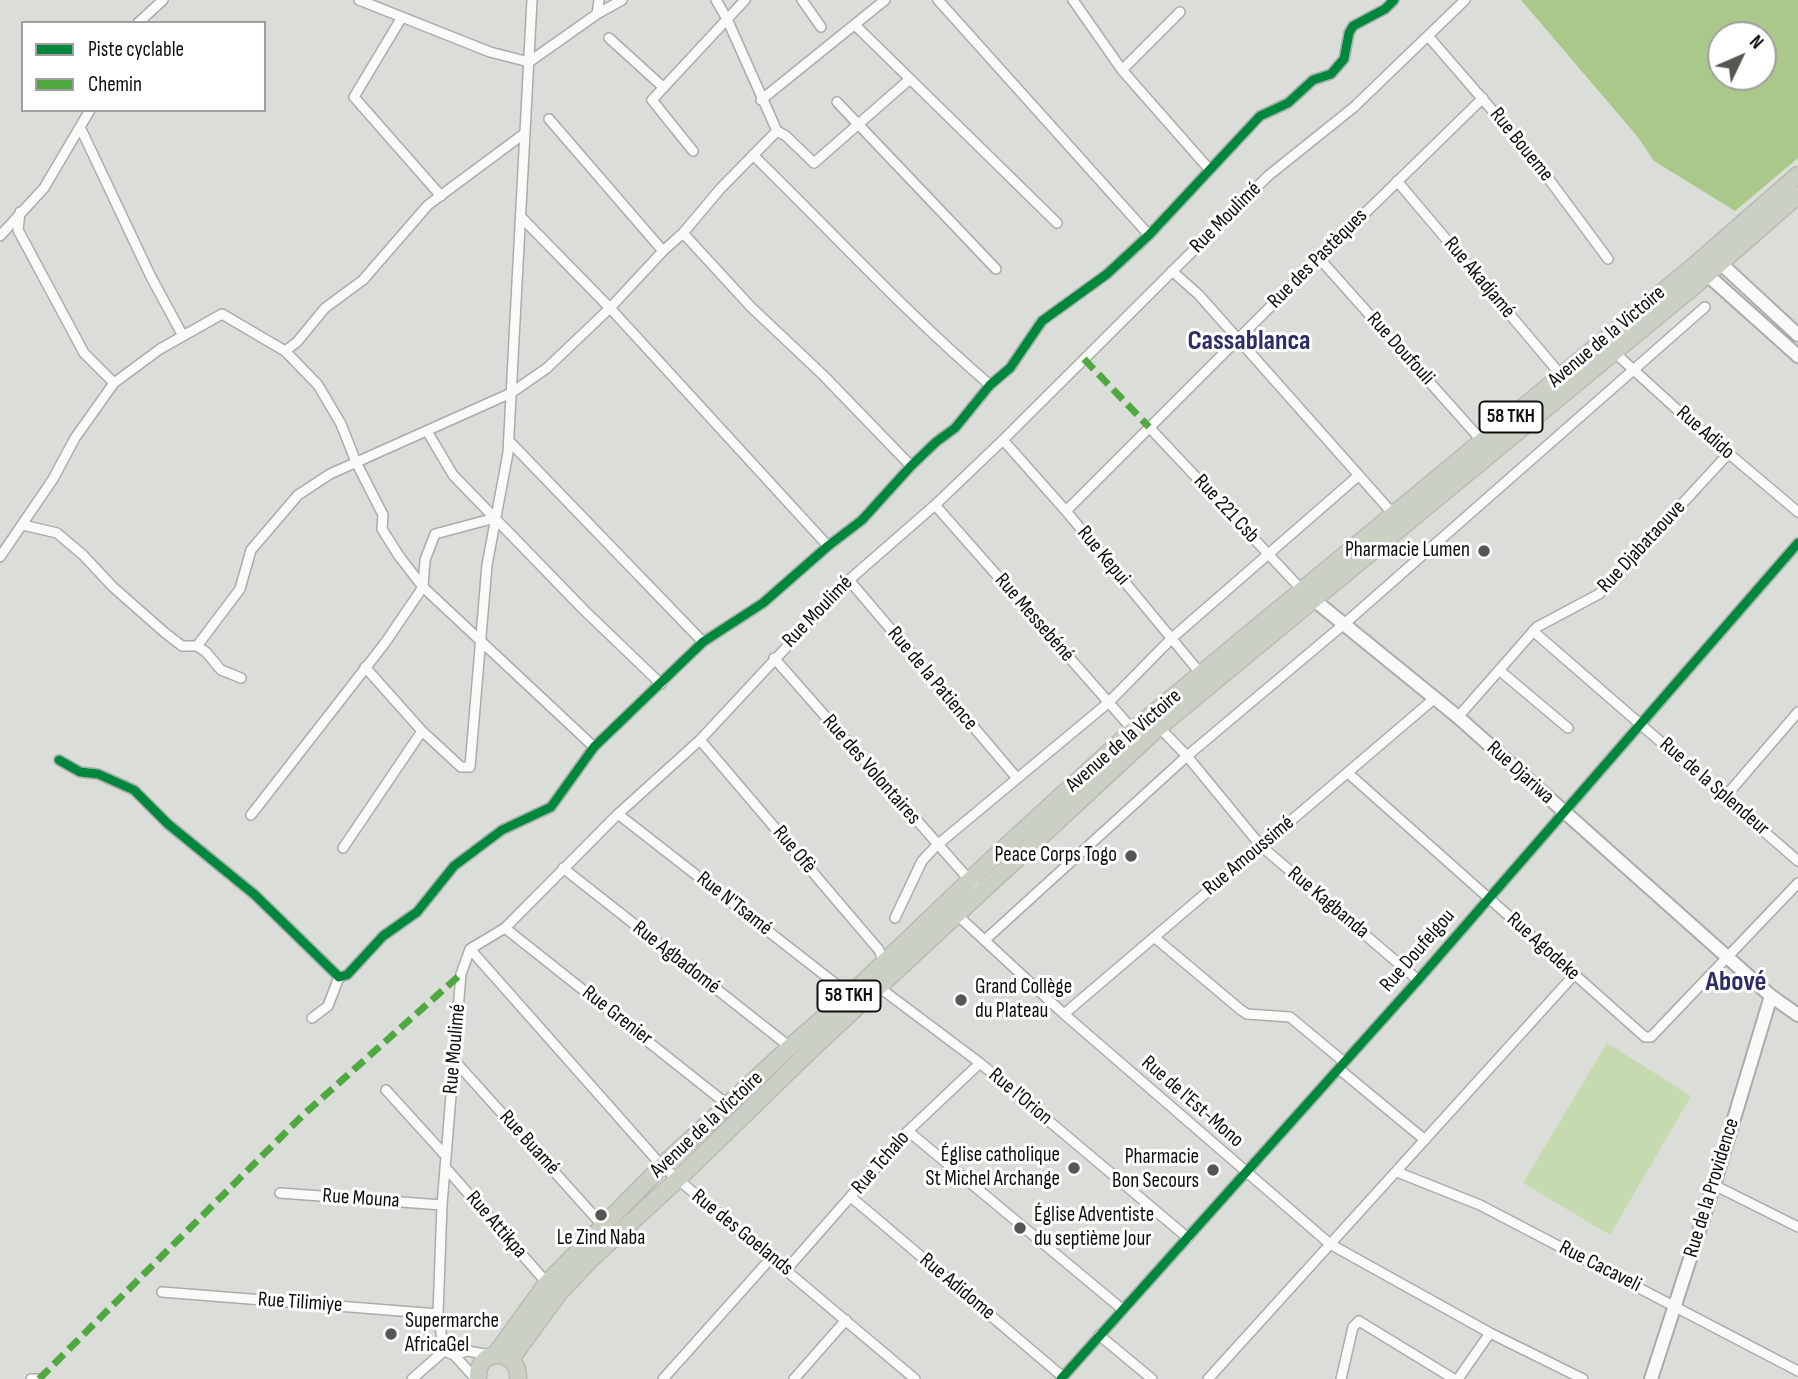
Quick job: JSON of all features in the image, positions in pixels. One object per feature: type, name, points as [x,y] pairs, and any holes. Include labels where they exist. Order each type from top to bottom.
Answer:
[{"type":"highway","name":"Avenue de la Victoire","points":[[1715,258],[1798,175]]},
{"type":"highway","name":"Avenue de la Victoire","points":[[974,887],[1308,595],[1394,514],[1561,375],[1798,195]]},
{"type":"highway","name":"Avenue de la Victoire","points":[[499,1356],[538,1319],[574,1276],[815,1046],[880,988],[951,910],[1133,730],[1614,352],[1701,269]]},
{"type":"highway","name":"Avenue de la Victoire","points":[[499,1356],[547,1283],[662,1166],[884,963],[951,910]]},
{"type":"highway","points":[[477,1379],[480,1365],[499,1356],[516,1365],[518,1379]]},
{"type":"street","points":[[140,21],[163,0]]},
{"type":"street","points":[[359,0],[491,52],[529,62],[597,14],[622,0]]},
{"type":"street","points":[[377,8],[387,0]]},
{"type":"street","points":[[365,667],[422,732],[461,767],[470,768],[486,565],[509,441],[532,0]]},
{"type":"street","points":[[597,14],[598,0]]},
{"type":"street","points":[[716,0],[777,131],[814,163],[910,79]]},
{"type":"street","points":[[693,151],[653,102],[654,96],[745,0]]},
{"type":"street","points":[[802,0],[821,27]]},
{"type":"street","points":[[761,100],[885,0]]},
{"type":"street","points":[[938,0],[1149,235]]},
{"type":"street","points":[[1073,0],[1122,70],[1209,169]]},
{"type":"street","points":[[339,977],[347,975],[383,936],[416,912],[454,866],[502,830],[551,807],[594,747],[703,642],[763,603],[862,520],[911,466],[955,428],[990,386],[1010,368],[1042,321],[1107,274],[1149,235],[1260,116],[1288,103],[1313,80],[1331,74],[1344,59],[1353,26],[1385,9],[1394,0]]},
{"type":"street","name":"Rue Moulimé","points":[[444,1351],[438,1314],[442,1205],[461,974],[470,949],[505,928],[618,814],[700,740],[849,580],[935,505],[1003,440],[1268,176],[1354,107],[1465,0]]},
{"type":"street","points":[[1122,70],[1180,12]]},
{"type":"street","points":[[402,17],[354,97],[441,195]]},
{"type":"street","points":[[855,25],[1057,223]]},
{"type":"street","name":"Rue Boueme","points":[[1428,36],[1531,155],[1608,259]]},
{"type":"street","points":[[609,38],[663,87]]},
{"type":"street","name":"Rue des Pastèques","points":[[1066,511],[1483,98]]},
{"type":"street","points":[[837,102],[996,269]]},
{"type":"street","points":[[0,236],[44,188],[89,112]]},
{"type":"street","points":[[549,119],[663,251]]},
{"type":"street","points":[[80,127],[152,278],[183,336]]},
{"type":"street","points":[[197,646],[240,589],[251,550],[298,495],[330,474],[511,393],[547,368],[683,233],[777,131]]},
{"type":"street","points":[[285,351],[297,342],[325,308],[363,280],[428,205],[525,134]]},
{"type":"street","points":[[753,155],[845,244],[936,339],[990,386]]},
{"type":"street","name":"Rue Akadjamé","points":[[1397,181],[1561,375]]},
{"type":"street","points":[[20,212],[19,230],[84,353],[114,383]]},
{"type":"street","points":[[521,217],[610,308],[828,546]]},
{"type":"street","points":[[683,233],[751,307],[823,375],[911,466]]},
{"type":"street","name":"Rue Doufouli","points":[[1319,258],[1482,441]]},
{"type":"street","points":[[1715,258],[1798,335]]},
{"type":"street","points":[[1701,269],[1798,356]]},
{"type":"street","points":[[1172,271],[1199,295],[1394,514]]},
{"type":"street","points":[[985,940],[1187,756],[1343,625],[1705,307]]},
{"type":"street","points":[[0,557],[53,479],[75,438],[114,383],[160,349],[222,314],[285,351],[318,385],[341,424],[356,463],[383,515],[382,529],[399,556],[423,587],[594,747]]},
{"type":"street","name":"Rue Adido","points":[[1614,352],[1798,512]]},
{"type":"street","name":"Rue 221 Csb","points":[[1149,428],[1308,595]]},
{"type":"street","points":[[427,431],[453,475],[584,610],[661,684]]},
{"type":"street","name":"Rue Kepui","points":[[1003,440],[1066,511],[1201,674]]},
{"type":"street","points":[[509,441],[703,642]]},
{"type":"street","name":"Rue Djabataouve","points":[[1458,717],[1533,631],[1598,594],[1729,453]]},
{"type":"street","points":[[895,918],[922,861],[936,846],[1108,702],[1172,638],[1358,476]]},
{"type":"street","name":"Rue Messebéné","points":[[935,505],[1133,730]]},
{"type":"street","points":[[251,815],[385,643],[423,587],[425,560],[435,534],[495,518]]},
{"type":"street","points":[[23,524],[57,533],[164,632],[182,646],[197,646],[206,652],[221,670],[241,678]]},
{"type":"street","name":"Rue Doufelgou","points":[[1062,1378],[1418,980],[1798,543]]},
{"type":"street","name":"Rue de la Patience","points":[[849,580],[1016,777]]},
{"type":"street","name":"Rue Djariwa","points":[[1308,595],[1458,717],[1771,996],[1798,1015]]},
{"type":"street","name":"Rue de la Splendeur","points":[[1533,631],[1798,861]]},
{"type":"street","name":"Rue des Volontaires","points":[[774,658],[974,887]]},
{"type":"street","points":[[1499,670],[1568,728]]},
{"type":"street","name":"Rue Amoussimé","points":[[1064,1014],[1435,698]]},
{"type":"street","points":[[1725,797],[1798,712]]},
{"type":"street","name":"Rue Kagbanda","points":[[1159,727],[1187,756],[1261,846],[1418,980]]},
{"type":"street","points":[[344,848],[422,732]]},
{"type":"street","name":"Rue Ofè","points":[[700,740],[878,950],[884,963]]},
{"type":"street","points":[[59,760],[80,772],[98,774],[134,790],[159,816],[255,895],[339,977]]},
{"type":"street","name":"Rue Agodeke","points":[[1348,772],[1646,1037],[1651,1037],[1727,957]]},
{"type":"street","name":"Rue N'Tsamé","points":[[618,814],[850,995]]},
{"type":"street","name":"Rue Agbadomé","points":[[563,868],[790,1047]]},
{"type":"street","points":[[1727,957],[1798,883]]},
{"type":"street","name":"Rue de l'Est-Mono","points":[[951,910],[1064,1014],[1330,1244],[1490,1333],[1583,1379]]},
{"type":"street","name":"Rue Grenier","points":[[505,928],[728,1104]]},
{"type":"street","points":[[1154,937],[1247,1014],[1290,1017],[1425,1140]]},
{"type":"street","name":"Rue des Goelands","points":[[470,949],[662,1166],[915,1379]]},
{"type":"street","points":[[1208,1379],[1574,975]]},
{"type":"street","points":[[312,1018],[328,1006],[339,977]]},
{"type":"street","name":"Rue l'Orion","points":[[880,988],[980,1063],[1188,1238]]},
{"type":"street","name":"Rue de la Providence","points":[[1651,1379],[1714,1185],[1771,996]]},
{"type":"street","name":"Rue Buamé","points":[[454,1060],[603,1226]]},
{"type":"street","name":"Rue Tchalo","points":[[787,1269],[908,1131],[980,1063]]},
{"type":"street","points":[[386,1090],[446,1156]]},
{"type":"street","points":[[908,1131],[1122,1309]]},
{"type":"street","name":"Rue Attikpa","points":[[445,1167],[547,1283]]},
{"type":"street","name":"Rue Cacaveli","points":[[1397,1172],[1480,1205],[1798,1371]]},
{"type":"street","points":[[1714,1185],[1798,1227]]},
{"type":"street","name":"Rue Mouna","points":[[280,1194],[442,1205]]},
{"type":"street","name":"Rue Adidome","points":[[851,1197],[1062,1378]]},
{"type":"street","points":[[663,1379],[772,1257]]},
{"type":"street","name":"Rue Tilimiye","points":[[162,1292],[438,1314]]},
{"type":"street","points":[[794,1379],[846,1320]]},
{"type":"street","points":[[1341,1379],[1353,1327],[1359,1321],[1456,1379],[1490,1333]]},
{"type":"street","points":[[1099,1335],[1152,1379]]},
{"type":"street","points":[[412,1379],[444,1351],[454,1355],[477,1379]]},
{"type":"street","points":[[454,1355],[468,1351],[499,1356]]},
{"type":"street","points":[[31,1379],[39,1379]]},
{"type":"shaded area","points":[[1521,0],[1798,0],[1798,158],[1735,211],[1654,161],[1637,136]]},
{"type":"shaded area","points":[[1607,1043],[1691,1096],[1610,1235],[1523,1183]]},
{"type":"marked path","points":[[1084,359],[1149,427]]},
{"type":"marked path","points":[[39,1379],[303,1115],[461,974]]},
{"type":"cycle path","points":[[59,760],[80,772],[98,774],[134,790],[168,824],[255,895],[339,977],[347,975],[383,936],[417,912],[454,866],[502,830],[551,807],[594,747],[703,642],[763,603],[862,520],[911,466],[955,428],[990,385],[1010,368],[1042,321],[1107,274],[1149,235],[1260,116],[1288,103],[1313,80],[1331,74],[1344,59],[1353,26],[1385,9],[1394,0]]},
{"type":"cycle path","points":[[1061,1379],[1418,980],[1798,543]]},
{"type":"place","name":"Pharmacie Lumen","points":[[1484,551]]},
{"type":"place","name":"Peace Corps Togo","points":[[1131,856]]},
{"type":"place","name":"Grand Collège du Plateau","points":[[961,1000]]},
{"type":"place","name":"Église catholique St Michel Archange","points":[[1074,1168]]},
{"type":"place","name":"Pharmacie Bon Secours","points":[[1213,1170]]},
{"type":"place","name":"Le Zind Naba","points":[[601,1215]]},
{"type":"place","name":"Église Adventiste du septième Jour","points":[[1020,1228]]},
{"type":"place","name":"Supermarche AfricaGel","points":[[391,1334]]},
{"type":"district","name":"Cassablanca","points":[[1249,342]]},
{"type":"district","name":"Abové","points":[[1736,983]]}]
